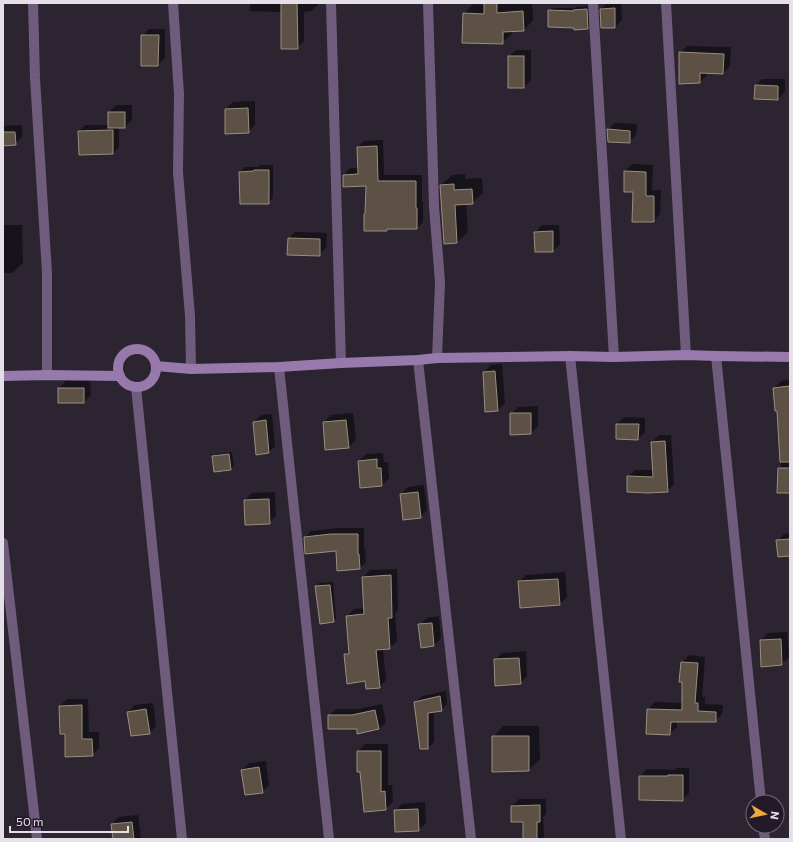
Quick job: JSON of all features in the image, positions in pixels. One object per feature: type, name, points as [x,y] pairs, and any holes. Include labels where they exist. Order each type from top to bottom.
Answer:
[{"type":"main road","points":[[139,349],[151,354],[156,366],[156,373],[153,379],[148,384],[136,387],[129,386],[124,382],[118,370],[119,363],[126,353],[139,349]]},
{"type":"main road","points":[[156,366],[191,369],[279,367],[437,358],[570,356],[614,357],[686,355],[790,357]]},
{"type":"main road","points":[[3,376],[120,376]]},
{"type":"street","points":[[33,3],[47,273],[48,375]]},
{"type":"street","points":[[173,3],[179,94],[178,172],[190,316],[191,369]]},
{"type":"street","points":[[330,3],[341,363]]},
{"type":"street","points":[[428,3],[434,206],[440,282],[437,358]]},
{"type":"street","points":[[593,3],[614,357]]},
{"type":"street","points":[[666,3],[686,355]]},
{"type":"street","points":[[570,356],[621,839]]},
{"type":"street","points":[[716,356],[760,794]]},
{"type":"street","points":[[418,360],[471,839]]},
{"type":"street","points":[[279,367],[329,839]]},
{"type":"street","points":[[136,387],[182,839]]},
{"type":"street","points":[[3,543],[37,839]]},
{"type":"building","points":[[281,3],[297,3],[298,49],[281,49]]},
{"type":"building","points":[[484,3],[497,3],[497,13],[523,11],[524,31],[503,32],[503,44],[462,43],[463,13],[484,14]]},
{"type":"building","points":[[615,8],[615,28],[601,28],[600,9]]},
{"type":"building","points":[[587,9],[588,29],[574,30],[574,28],[548,27],[548,10],[573,11]]},
{"type":"building","points":[[141,35],[159,35],[158,66],[141,66]]},
{"type":"building","points":[[679,52],[724,54],[723,74],[700,73],[700,83],[679,84]]},
{"type":"building","points":[[508,56],[524,56],[524,88],[508,88]]},
{"type":"building","points":[[755,85],[778,86],[778,100],[754,99]]},
{"type":"building","points":[[248,108],[249,133],[225,134],[225,109]]},
{"type":"building","points":[[108,112],[125,112],[125,128],[108,128]]},
{"type":"building","points":[[607,129],[630,131],[630,143],[608,142]]},
{"type":"building","points":[[113,130],[113,154],[79,155],[78,131]]},
{"type":"building","points":[[3,132],[15,132],[16,145],[3,146]]},
{"type":"building","points":[[377,146],[378,181],[416,181],[417,229],[364,231],[366,186],[343,187],[343,175],[358,174],[357,147]]},
{"type":"building","points":[[269,170],[269,204],[240,204],[239,172]]},
{"type":"building","points":[[624,171],[646,172],[646,196],[654,196],[654,222],[632,222],[633,192],[624,192]]},
{"type":"building","points":[[454,184],[454,190],[472,189],[473,204],[455,205],[457,243],[444,244],[440,185]]},
{"type":"building","points":[[553,231],[553,252],[535,252],[534,232]]},
{"type":"building","points":[[288,238],[320,239],[320,256],[287,255]]},
{"type":"building","points":[[495,371],[498,411],[485,412],[483,372]]},
{"type":"building","points":[[789,386],[790,462],[780,462],[777,411],[775,411],[773,388]]},
{"type":"building","points":[[58,388],[84,388],[84,403],[58,403]]},
{"type":"building","points":[[510,413],[531,413],[531,434],[510,435]]},
{"type":"building","points":[[266,420],[269,453],[256,455],[253,422]]},
{"type":"building","points":[[346,420],[349,448],[325,450],[323,422]]},
{"type":"building","points":[[616,424],[639,424],[638,440],[616,439]]},
{"type":"building","points":[[665,441],[668,492],[627,492],[627,476],[653,477],[651,442]]},
{"type":"building","points":[[229,454],[231,470],[214,472],[212,456]]},
{"type":"building","points":[[377,459],[377,468],[381,468],[382,486],[360,488],[358,461]]},
{"type":"building","points":[[778,468],[790,468],[790,493],[777,493]]},
{"type":"building","points":[[418,492],[421,518],[403,520],[400,494]]},
{"type":"building","points":[[269,499],[270,524],[245,525],[244,500]]},
{"type":"building","points":[[331,534],[358,534],[360,569],[337,571],[336,551],[305,554],[304,537]]},
{"type":"building","points":[[790,539],[790,556],[778,557],[776,540]]},
{"type":"building","points":[[391,575],[392,618],[388,618],[390,649],[376,650],[380,688],[366,689],[365,681],[347,684],[344,654],[349,654],[346,616],[364,614],[362,577]]},
{"type":"building","points":[[558,579],[560,605],[520,608],[518,581]]},
{"type":"building","points":[[330,585],[334,622],[320,624],[315,586]]},
{"type":"building","points":[[432,623],[434,646],[421,648],[418,624]]},
{"type":"building","points":[[781,639],[782,665],[761,667],[760,640]]},
{"type":"building","points":[[519,658],[521,684],[495,686],[494,659]]},
{"type":"building","points":[[681,662],[698,663],[695,703],[698,703],[698,711],[716,712],[716,722],[671,722],[670,735],[646,734],[647,709],[682,710],[682,682],[679,682]]},
{"type":"building","points":[[440,696],[442,711],[428,713],[428,749],[420,749],[414,702]]},
{"type":"building","points":[[82,705],[82,739],[92,739],[93,756],[65,757],[65,734],[60,734],[59,706]]},
{"type":"building","points":[[146,709],[150,734],[131,736],[127,712]]},
{"type":"building","points":[[375,710],[379,729],[357,734],[357,729],[328,729],[328,715],[352,715]]},
{"type":"building","points":[[492,736],[529,736],[529,771],[492,772]]},
{"type":"building","points":[[357,751],[381,751],[381,792],[385,791],[386,810],[364,812],[360,772],[357,772]]},
{"type":"building","points":[[259,767],[263,793],[245,795],[241,770]]},
{"type":"building","points":[[683,775],[683,801],[639,800],[639,776]]},
{"type":"building","points":[[540,805],[540,822],[537,822],[537,839],[523,839],[523,822],[511,822],[511,806]]},
{"type":"building","points":[[418,809],[419,831],[395,832],[394,810]]},
{"type":"building","points":[[132,822],[134,839],[113,839],[111,824]]}]
